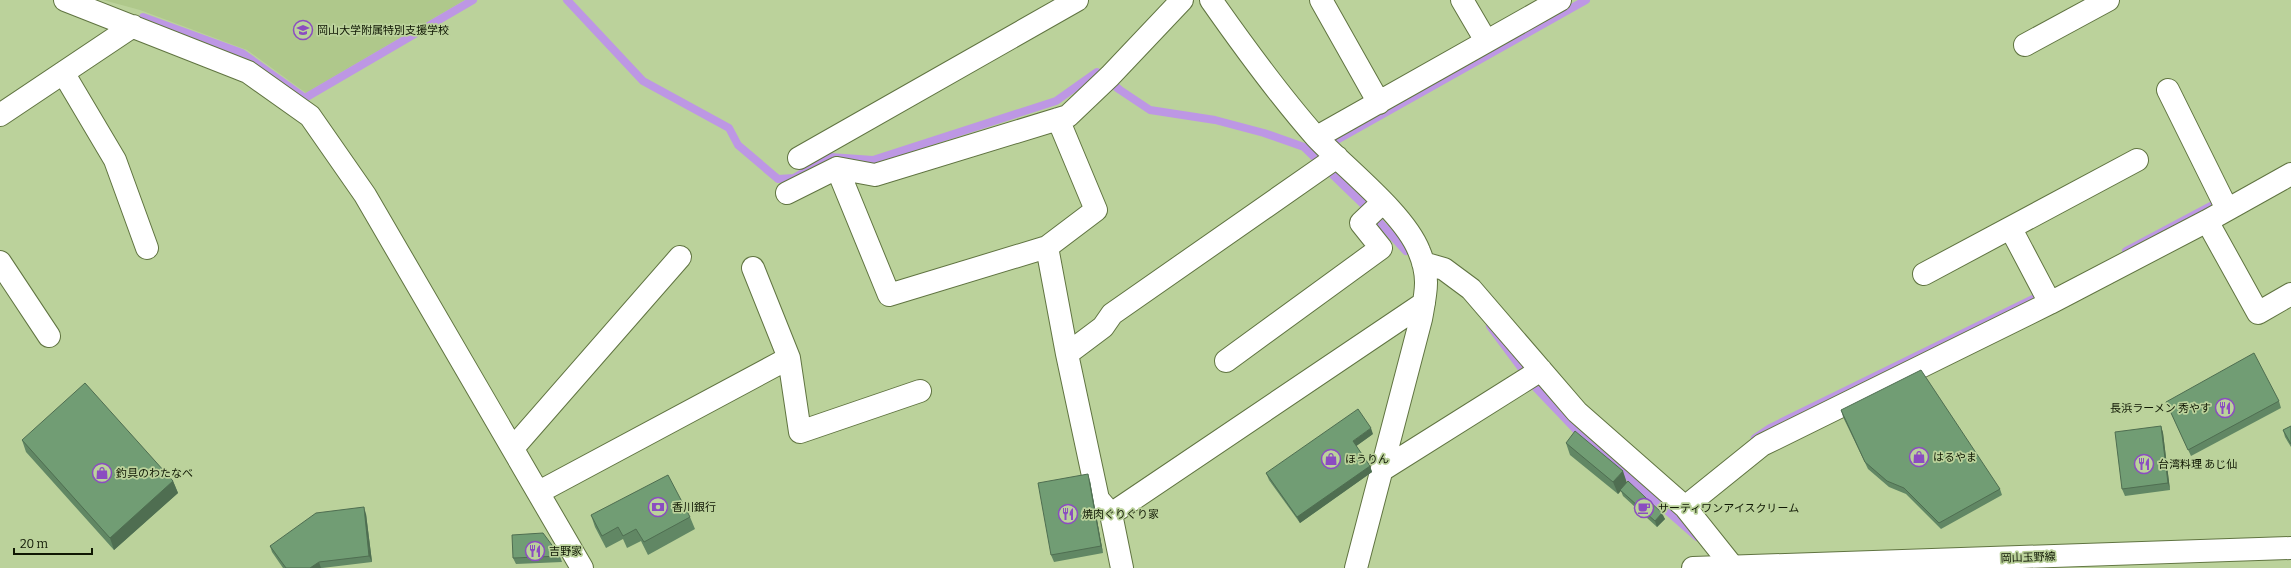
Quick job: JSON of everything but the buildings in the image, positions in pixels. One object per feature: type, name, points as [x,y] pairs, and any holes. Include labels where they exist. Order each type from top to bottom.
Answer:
[{"type":"street","points":[[65,0],[248,72],[310,116],[365,195],[582,568]]},
{"type":"street","points":[[799,158],[1077,0]]},
{"type":"street","points":[[787,193],[837,168],[875,175],[1068,116],[1106,80],[1182,0]]},
{"type":"street","points":[[1210,0],[1260,70],[1325,153],[1375,210],[1400,221],[1419,250],[1428,281],[1382,470],[1356,568]]},
{"type":"street","points":[[1321,0],[1379,103]]},
{"type":"street","points":[[1462,0],[1486,41]]},
{"type":"street","points":[[1067,354],[1103,328],[1112,314],[1325,153],[1379,103],[1560,0]]},
{"type":"street","points":[[2025,45],[2108,0]]},
{"type":"street","points":[[0,115],[64,74],[133,26]]},
{"type":"street","points":[[64,74],[115,160],[147,248]]},
{"type":"street","points":[[2168,90],[2224,202]]},
{"type":"street","points":[[837,168],[889,295],[1047,247],[1096,210],[1058,119]]},
{"type":"street","points":[[1924,274],[2011,229],[2137,160]]},
{"type":"street","points":[[1685,507],[1762,444],[2046,296],[2207,221],[2224,202],[2291,174]]},
{"type":"street","points":[[1226,361],[1382,248],[1361,223],[1375,210]]},
{"type":"street","points":[[2207,221],[2258,312],[2291,294]]},
{"type":"street","points":[[2011,229],[2046,296]]},
{"type":"street","points":[[1047,247],[1067,354],[1098,499],[1111,514],[1122,568]]},
{"type":"street","points":[[513,448],[680,257]]},
{"type":"street","points":[[0,262],[49,336]]},
{"type":"street","points":[[1423,263],[1444,269],[1470,289],[1533,375],[1685,507],[1732,567]]},
{"type":"street","points":[[753,268],[789,358],[800,432],[920,391]]},
{"type":"street","points":[[1111,514],[1424,302]]},
{"type":"street","points":[[539,492],[789,358]]},
{"type":"street","points":[[1382,470],[1533,375]]},
{"type":"street","name":"岡山玉野線","points":[[1693,568],[2291,548]]},
{"type":"shaded area","name":"岡山大学附属特別支援学校","points":[[103,0],[465,0],[306,93],[247,50],[140,10]]},
{"type":"waterway","points":[[143,17],[242,53],[305,98],[473,0]]},
{"type":"waterway","points":[[567,0],[643,81],[729,128],[738,145],[778,179],[794,178],[830,157],[873,160],[1056,101],[1097,72],[1120,90],[1150,110],[1215,120],[1264,133],[1304,147],[1362,203],[1406,251]]},
{"type":"waterway","points":[[1326,146],[1586,0]]},
{"type":"waterway","points":[[2126,251],[2222,200]]},
{"type":"waterway","points":[[1755,438],[1770,428],[2043,294]]},
{"type":"waterway","points":[[1490,326],[1537,389],[1581,435],[1697,537]]},
{"type":"place","name":"岡山大学附属特別支援学校","points":[[303,30]]},
{"type":"place","name":"長浜ラーメン 秀やす","points":[[2225,408]]},
{"type":"place","name":"はるやま","points":[[1919,457]]},
{"type":"place","name":"ほうりん","points":[[1331,459]]},
{"type":"place","name":"台湾料理 あじ仙","points":[[2144,464]]},
{"type":"place","name":"釣具のわたなべ","points":[[102,473]]},
{"type":"place","name":"香川銀行","points":[[658,507]]},
{"type":"place","name":"サーティワンアイスクリーム","points":[[1644,508]]},
{"type":"place","name":"焼肉ぐりぐり家","points":[[1068,514]]},
{"type":"place","name":"吉野家","points":[[535,551]]}]
